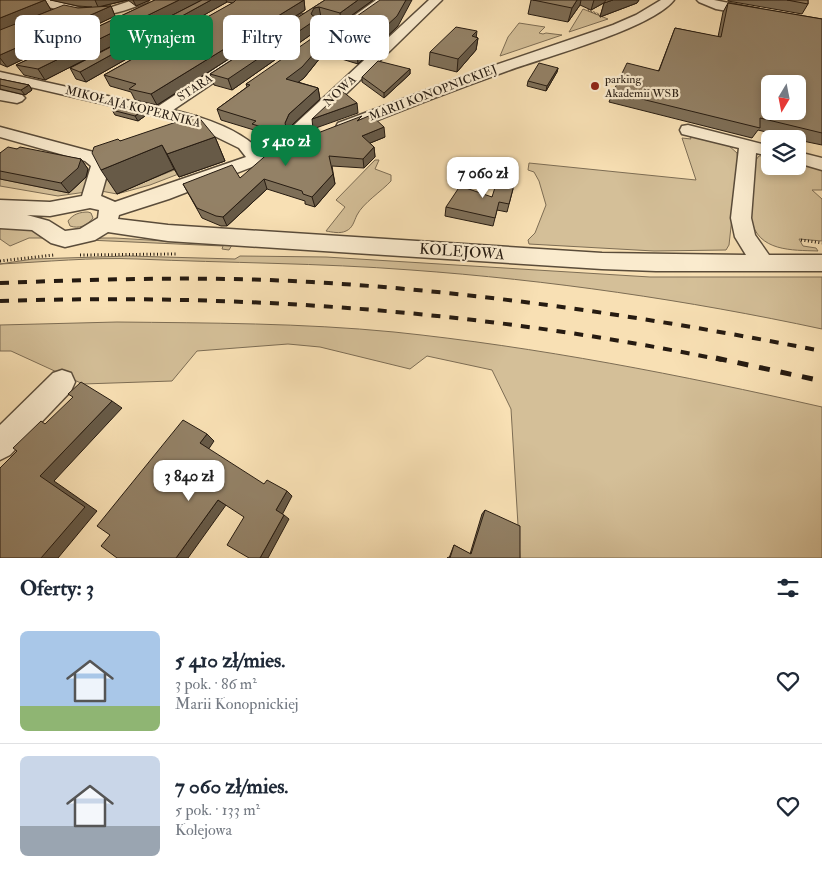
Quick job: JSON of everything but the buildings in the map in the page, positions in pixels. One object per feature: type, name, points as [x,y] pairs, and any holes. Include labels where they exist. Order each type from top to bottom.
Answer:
[{"type":"street","points":[[38,0],[84,13],[106,13],[143,0]]},
{"type":"street","points":[[362,15],[384,0]]},
{"type":"street","name":"NOWA","points":[[315,138],[297,135],[298,130],[436,0]]},
{"type":"street","name":"MARII KONOPNICKIEJ","points":[[0,221],[36,224],[45,228],[56,238],[66,240],[86,235],[106,217],[150,198],[510,64],[604,36],[651,16],[668,0]]},
{"type":"street","points":[[703,0],[716,5],[763,14]]},
{"type":"street","points":[[134,15],[158,4]]},
{"type":"street","points":[[302,18],[319,7]]},
{"type":"street","points":[[55,15],[68,9]]},
{"type":"street","points":[[100,20],[106,13]]},
{"type":"street","points":[[302,18],[310,20]]},
{"type":"street","name":"STARA","points":[[160,112],[238,60]]},
{"type":"street","points":[[3,71],[26,66]]},
{"type":"street","name":"MIKOŁAJA KOPERNIKA","points":[[3,71],[46,86],[200,122],[245,144],[257,159]]},
{"type":"street","points":[[46,86],[63,77]]},
{"type":"street","points":[[81,94],[94,86]]},
{"type":"street","points":[[0,95],[17,98]]},
{"type":"street","points":[[200,122],[217,110]]},
{"type":"street","points":[[688,130],[761,149]]},
{"type":"street","points":[[0,132],[91,157],[101,164],[90,201],[50,209],[0,207]]},
{"type":"street","points":[[748,145],[741,218],[742,229],[762,262]]},
{"type":"street","points":[[806,160],[822,164]]},
{"type":"street","points":[[145,230],[138,222],[138,218],[150,198]]},
{"type":"street","name":"KOLEJOWA","points":[[90,201],[104,204],[106,217],[145,230],[638,263],[822,263]]},
{"type":"street","points":[[0,445],[62,382]]},
{"type":"path","points":[[596,0],[588,10],[605,17]]},
{"type":"path","points":[[801,240],[822,242]]},
{"type":"path","points":[[76,255],[184,254]]},
{"type":"path","points":[[0,261],[31,256],[59,255]]},
{"type":"shaded area","points":[[583,9],[608,19],[569,32]]},
{"type":"shaded area","points":[[519,23],[545,27],[539,33],[562,35],[500,56],[508,37]]},
{"type":"shaded area","points":[[689,134],[728,145],[737,153],[738,163],[729,245],[726,250],[654,251],[529,244],[528,240],[535,233],[546,205],[539,181],[534,172],[528,170],[529,163],[696,180],[682,138],[691,139]]},
{"type":"shaded area","points":[[761,156],[761,175],[806,175],[806,164],[822,168],[822,190],[812,190],[822,199],[822,241],[799,239],[803,246],[816,248],[818,251],[777,247],[761,238],[755,230],[751,219],[755,161]]},
{"type":"shaded area","points":[[375,160],[379,160],[375,169],[391,175],[391,181],[364,206],[348,230],[339,233],[326,231],[345,207],[336,200]]},
{"type":"shaded area","points":[[194,162],[194,168],[150,185],[117,194],[101,191],[106,172],[117,193]]},
{"type":"shaded area","points":[[92,172],[86,192],[58,196],[0,186],[0,179],[69,193]]},
{"type":"shaded area","points":[[91,213],[93,218],[88,223],[80,227],[70,226],[68,221],[74,215]]},
{"type":"shaded area","points":[[0,225],[29,229],[43,238],[29,238],[10,246],[0,239]]},
{"type":"shaded area","points":[[102,238],[232,245],[229,250],[222,249],[223,246],[87,240]]},
{"type":"shaded area","points":[[129,256],[235,259],[240,256],[326,257],[650,277],[822,277],[822,329],[618,292],[463,274],[308,264],[120,259],[0,264],[33,259]]},
{"type":"shaded area","points":[[117,322],[325,327],[448,338],[609,363],[822,407],[822,558],[520,558],[511,409],[492,370],[427,356],[410,369],[320,347],[288,344],[197,351],[172,381],[83,384],[11,351],[0,351],[0,325]]},
{"type":"railway","points":[[0,283],[117,279],[195,279],[273,280],[376,286],[440,292],[632,317],[822,351]]},
{"type":"railway","points":[[0,301],[182,300],[363,309],[543,329],[633,343],[722,360]]},
{"type":"railway","points":[[716,358],[822,381]]},
{"type":"place","name":"parking Akademii WSB","points":[[595,86]]}]
